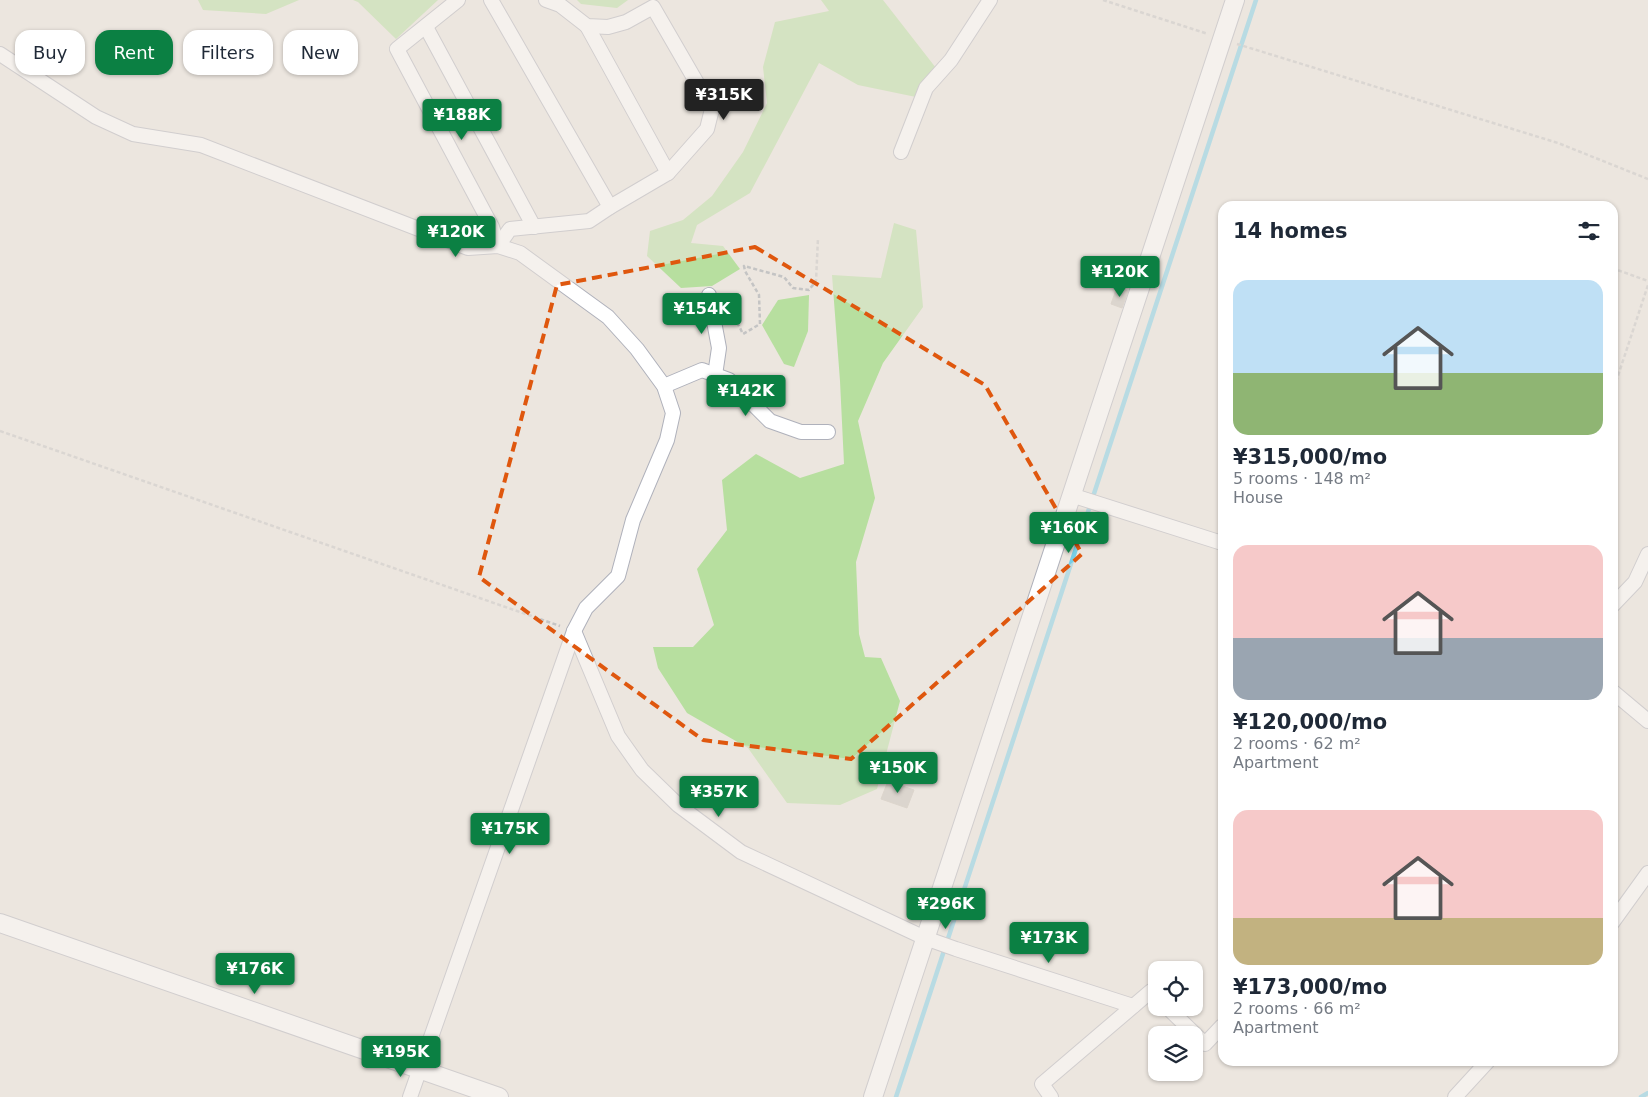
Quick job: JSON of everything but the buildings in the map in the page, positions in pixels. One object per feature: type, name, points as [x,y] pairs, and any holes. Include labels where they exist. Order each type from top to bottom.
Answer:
[{"type":"street","points":[[458,0],[397,49],[492,226],[498,246]]},
{"type":"street","points":[[492,0],[610,207]]},
{"type":"street","points":[[546,0],[560,5],[587,26],[668,173]]},
{"type":"street","points":[[901,152],[926,88],[951,60],[990,0]]},
{"type":"street","points":[[873,1097],[1235,0]]},
{"type":"street","points":[[498,246],[510,229],[589,221],[668,173],[707,129],[712,109],[653,7],[626,22],[608,27],[587,26]]},
{"type":"street","points":[[426,27],[534,226]]},
{"type":"street","points":[[0,54],[96,117],[133,134],[201,145],[468,248],[498,246],[520,253],[608,317],[637,348],[664,386],[673,413],[667,440],[633,520],[618,576],[586,608],[574,631],[410,1097]]},
{"type":"street","points":[[708,295],[719,348],[715,375]]},
{"type":"street","points":[[664,386],[702,370],[730,380],[770,421],[801,432],[828,432]]},
{"type":"street","points":[[1072,495],[1218,542]]},
{"type":"street","points":[[1618,600],[1636,582],[1648,554]]},
{"type":"street","points":[[574,631],[618,736],[642,770],[678,805],[741,852],[925,938],[1132,1006]]},
{"type":"street","points":[[1618,696],[1648,721]]},
{"type":"street","points":[[1618,915],[1648,873]]},
{"type":"street","points":[[0,923],[499,1097]]},
{"type":"street","points":[[1051,1097],[1042,1084],[1148,993]]},
{"type":"street","points":[[1176,1016],[1205,1044],[1218,1030]]},
{"type":"street","points":[[1455,1097],[1483,1066]]},
{"type":"path","points":[[1103,0],[1258,51],[1558,144],[1648,179]]},
{"type":"path","points":[[726,306],[743,334],[760,324],[758,295],[744,266],[784,277],[793,288],[809,290],[816,281],[818,238]]},
{"type":"path","points":[[1618,270],[1648,281]]},
{"type":"path","points":[[1618,376],[1648,285]]},
{"type":"path","points":[[0,431],[574,631]]},
{"type":"highlighted area","points":[[755,247],[985,385],[1082,554],[851,759],[703,740],[479,577],[557,285]]},
{"type":"green space","points":[[198,0],[299,0],[266,14],[203,10]]},
{"type":"green space","points":[[353,0],[438,0],[396,39],[358,2]]},
{"type":"green space","points":[[577,0],[628,0],[617,8],[581,4]]},
{"type":"green space","points":[[821,0],[883,0],[936,68],[916,97],[858,85],[819,63],[750,193],[697,225],[691,243],[723,246],[740,269],[712,286],[681,288],[647,256],[650,231],[683,220],[712,196],[743,152],[767,103],[763,67],[775,22],[829,11]]},
{"type":"green space","points":[[894,223],[916,230],[923,307],[883,363],[858,421],[875,498],[856,562],[859,634],[865,657],[881,658],[900,701],[877,789],[840,805],[787,803],[748,748],[687,713],[658,668],[653,647],[693,647],[714,625],[697,569],[727,530],[722,480],[756,454],[800,478],[844,464],[832,275],[881,278]]},
{"type":"green space","points":[[809,295],[808,331],[794,367],[784,364],[762,325],[778,300]]},
{"type":"waterway","points":[[896,1097],[1256,0]]},
{"type":"waterway","points":[[1641,1097],[1648,1093]]}]
